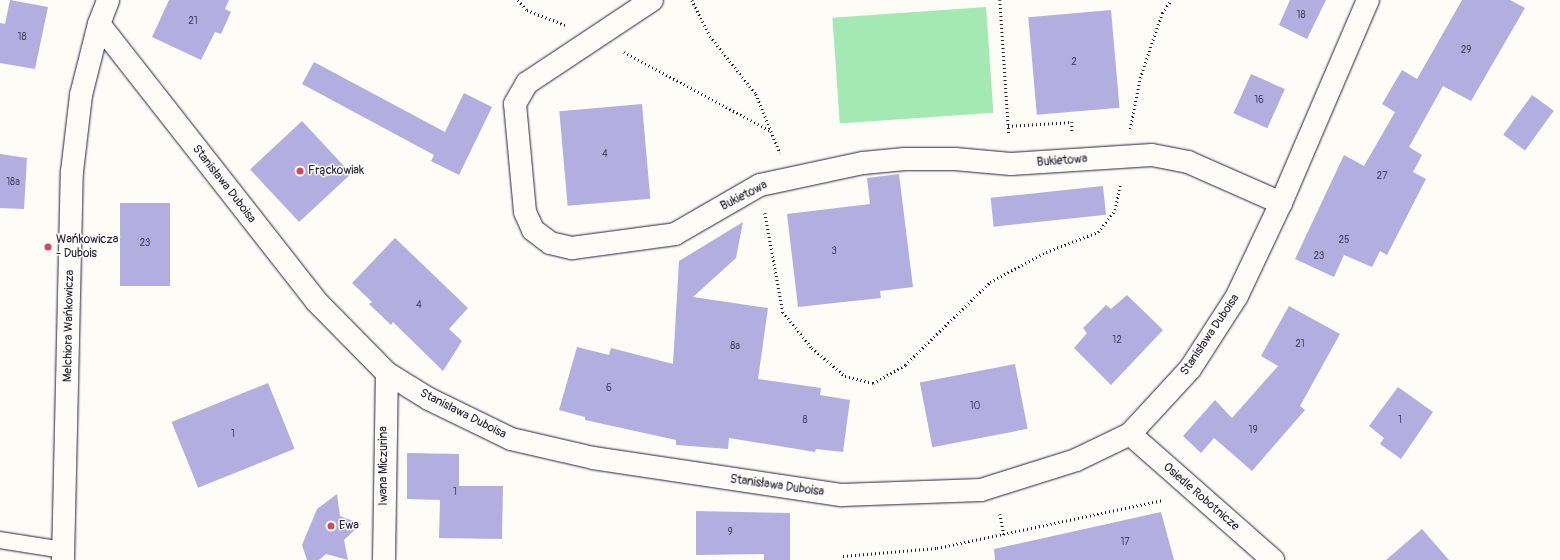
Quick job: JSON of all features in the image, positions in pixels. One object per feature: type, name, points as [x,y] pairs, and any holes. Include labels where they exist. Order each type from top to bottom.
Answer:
[{"type":"street","name":"Melchiora Wańkowicza","points":[[63,555],[72,172],[81,95],[99,24],[108,0]]},
{"type":"street","name":"Bukietowa","points":[[652,0],[527,83],[516,104],[525,212],[533,230],[550,242],[572,248],[675,234],[760,185],[862,163],[905,160],[955,159],[1011,164],[1152,155],[1188,162],[1281,203]]},
{"type":"street","name":"Stanisława Duboisa","points":[[99,24],[316,301],[387,373],[429,398],[511,439],[593,458],[839,495],[981,490],[1076,460],[1130,434],[1190,369],[1237,296],[1281,203],[1368,0]]},
{"type":"street","name":"Iwana Miczurina","points":[[384,560],[387,373]]},
{"type":"street","name":"Osiedle Robotnicze","points":[[1130,434],[1273,560]]},
{"type":"lane","points":[[0,540],[63,555]]},
{"type":"path","points":[[518,0],[527,10],[596,37],[771,131]]},
{"type":"path","points":[[692,0],[710,36],[756,94],[790,178]]},
{"type":"path","points":[[1000,0],[1011,164]]},
{"type":"path","points":[[760,185],[783,312],[812,348],[845,376],[873,383],[906,365],[990,282],[1046,252],[1098,232],[1115,210],[1140,78],[1162,13],[1170,0]]},
{"type":"path","points":[[1008,126],[1072,122],[1074,160]]},
{"type":"path","points":[[843,556],[937,548],[1172,498],[1182,481]]},
{"type":"green space","points":[[986,7],[993,113],[840,123],[832,18]]},
{"type":"building","points":[[10,0],[48,7],[35,69],[0,63],[0,23],[5,24]]},
{"type":"building","points":[[169,0],[229,0],[225,9],[231,12],[221,34],[215,32],[201,60],[152,37]]},
{"type":"building","points":[[1290,0],[1326,0],[1307,39],[1279,25]]},
{"type":"building","points":[[1462,0],[1510,0],[1525,8],[1471,101],[1443,86],[1409,147],[1422,155],[1413,172],[1426,179],[1387,255],[1380,251],[1372,267],[1344,255],[1334,277],[1295,259],[1344,155],[1364,166],[1395,112],[1382,104],[1402,70],[1417,79]]},
{"type":"building","points":[[1111,10],[1120,108],[1037,115],[1028,17]]},
{"type":"building","points":[[314,62],[445,132],[464,93],[492,107],[459,175],[431,161],[434,155],[302,84]]},
{"type":"building","points":[[1251,74],[1285,89],[1267,128],[1234,113]]},
{"type":"building","points":[[1532,95],[1554,111],[1525,151],[1503,135]]},
{"type":"building","points":[[642,104],[650,199],[568,206],[559,111]]},
{"type":"building","name":"Frąckowiak","points":[[302,121],[351,174],[299,222],[250,169]]},
{"type":"building","points":[[0,154],[27,158],[24,209],[0,208]]},
{"type":"building","points":[[899,174],[913,287],[880,291],[881,298],[798,307],[787,214],[870,204],[867,178]]},
{"type":"building","points":[[1103,186],[1106,215],[994,227],[991,198]]},
{"type":"building","points":[[120,203],[170,203],[170,286],[120,286]]},
{"type":"building","points":[[743,222],[736,258],[693,297],[768,308],[758,379],[821,388],[820,395],[850,400],[843,452],[816,449],[815,452],[729,438],[728,449],[676,445],[676,440],[585,420],[585,417],[559,410],[577,347],[609,355],[611,348],[673,364],[679,261]]},
{"type":"building","points":[[395,238],[468,308],[449,329],[462,341],[443,371],[393,322],[391,325],[369,304],[372,302],[352,283]]},
{"type":"building","points":[[1127,295],[1163,330],[1111,385],[1074,348],[1087,333],[1083,328],[1106,305],[1111,309]]},
{"type":"building","points":[[1289,306],[1340,334],[1300,406],[1305,410],[1252,471],[1214,438],[1201,453],[1183,436],[1215,400],[1232,418],[1278,366],[1261,356]]},
{"type":"building","points":[[1015,364],[1028,429],[932,447],[920,383]]},
{"type":"building","points":[[268,383],[295,449],[198,488],[172,422]]},
{"type":"building","points":[[1398,387],[1433,412],[1401,459],[1380,444],[1384,438],[1369,426]]},
{"type":"building","points":[[407,453],[459,454],[459,486],[503,486],[502,539],[439,538],[440,500],[407,499]]},
{"type":"building","name":"Ewa","points":[[337,494],[340,516],[361,524],[344,540],[348,560],[326,554],[319,560],[307,560],[302,545],[317,509]]},
{"type":"building","points":[[696,511],[790,513],[790,560],[764,560],[764,554],[696,555]]},
{"type":"building","points":[[1161,512],[1174,560],[995,560],[994,549]]},
{"type":"building","points":[[1422,529],[1449,560],[1386,560]]},
{"type":"place","name":"Frąckowiak","points":[[300,171]]},
{"type":"place","name":"Wańkowicza - Dubois","points":[[48,247]]},
{"type":"place","name":"Ewa","points":[[331,526]]}]
